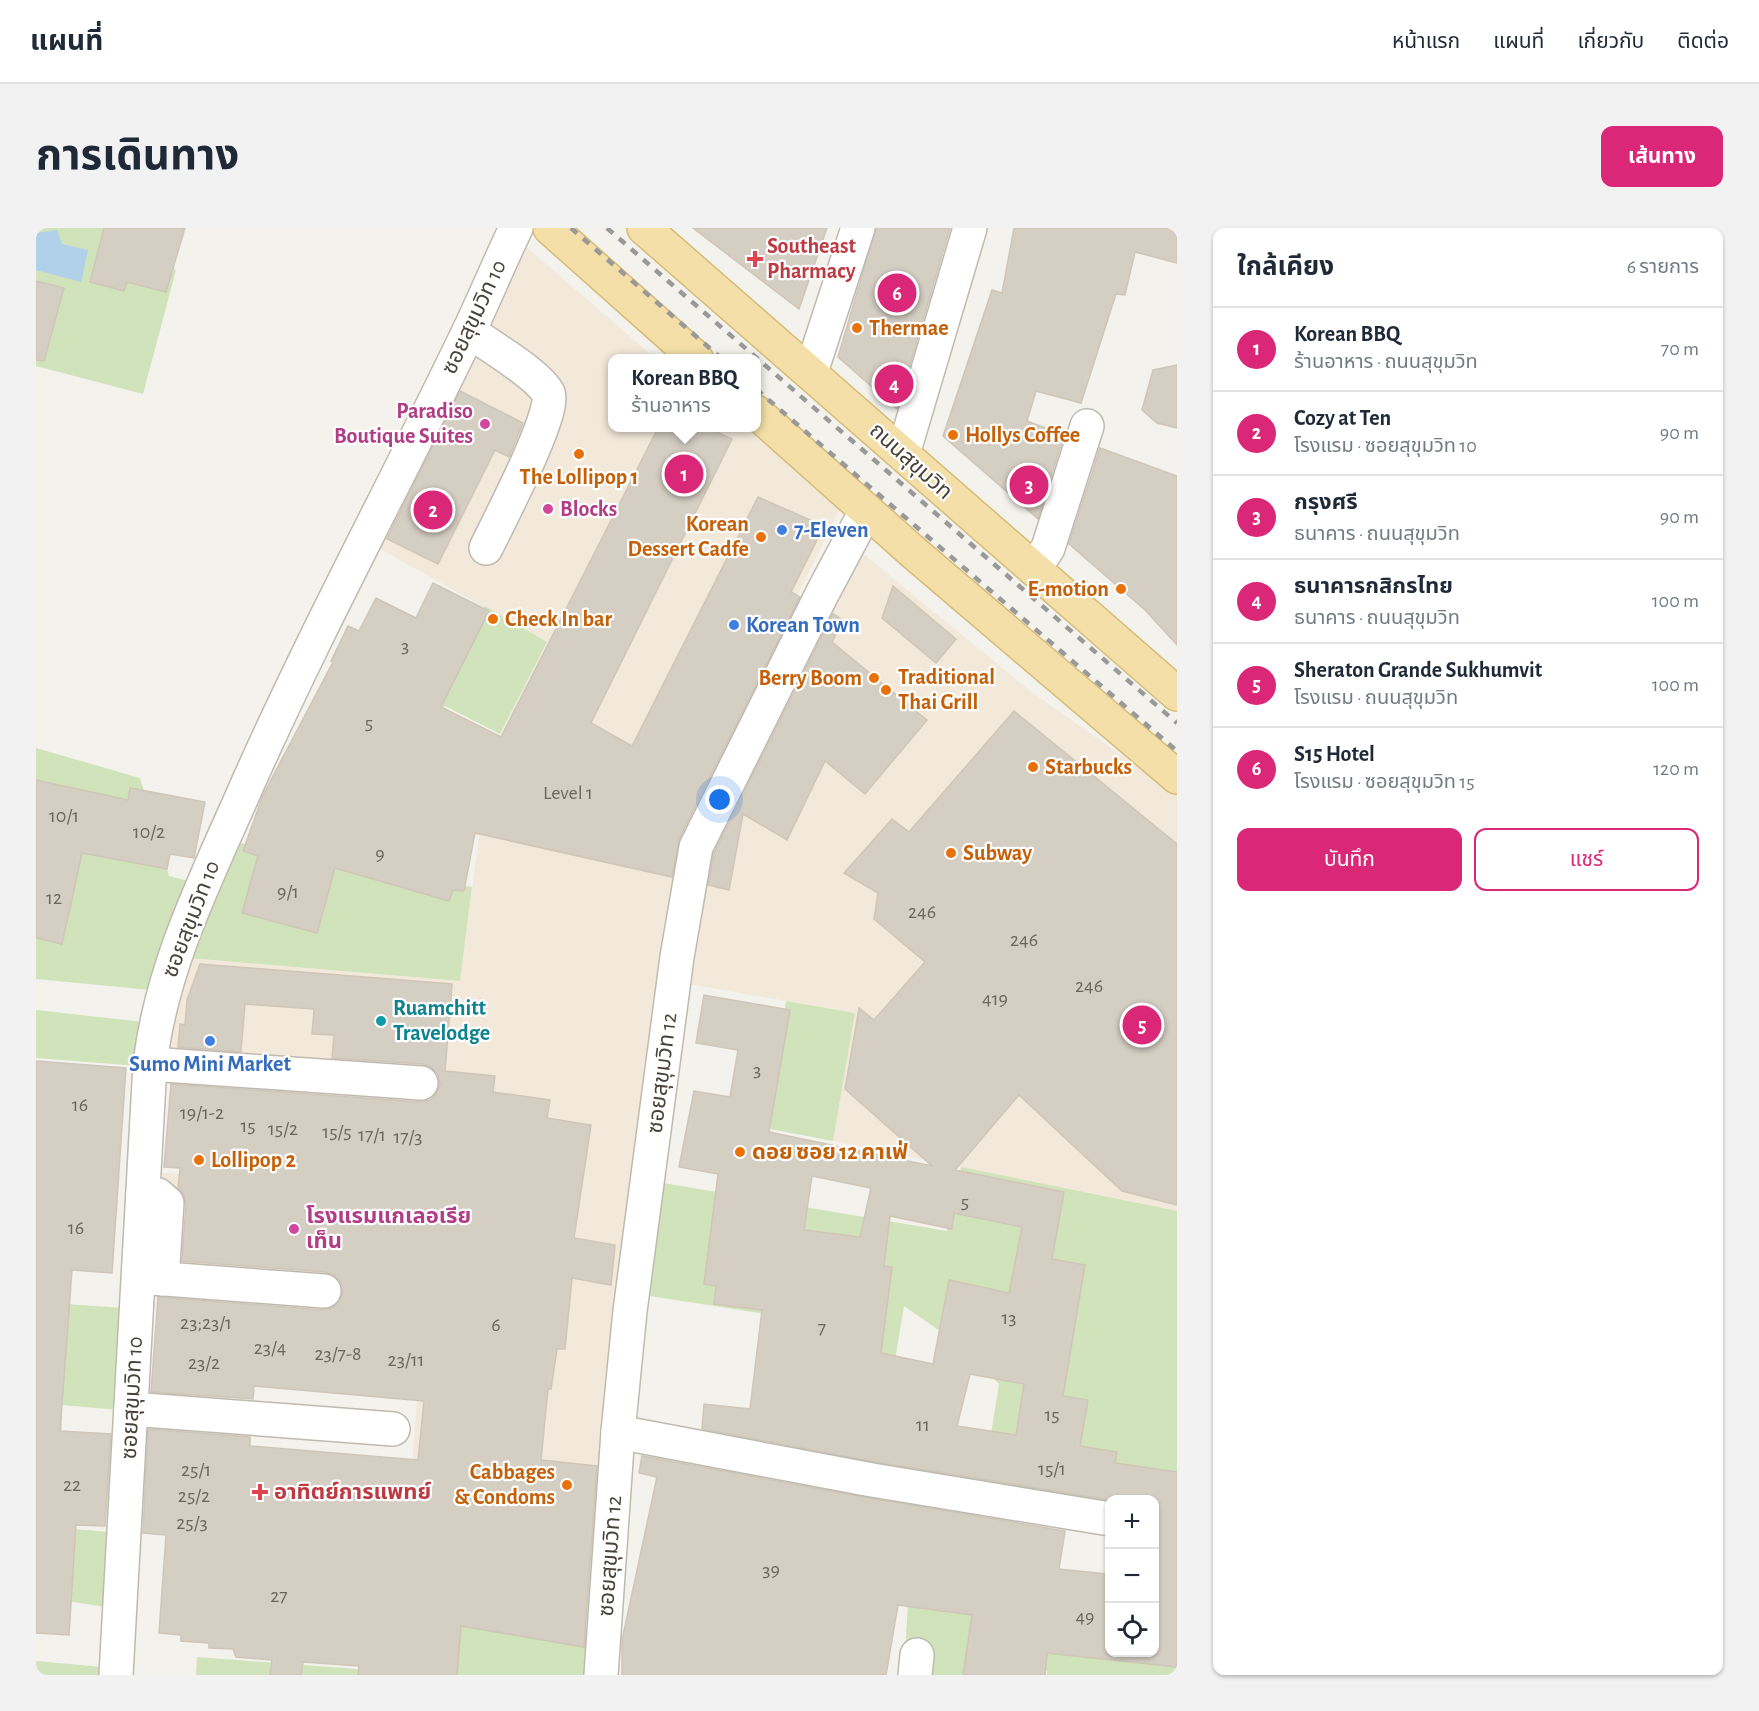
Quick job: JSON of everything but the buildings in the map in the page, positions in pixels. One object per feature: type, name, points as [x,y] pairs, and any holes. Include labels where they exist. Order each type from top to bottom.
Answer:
[{"type":"main road","points":[[550,228],[692,354]]},
{"type":"main road","name":"ถนนสุขุมวิท","points":[[644,228],[1177,694]]},
{"type":"main road","points":[[761,416],[866,511],[1177,777]]},
{"type":"street","name":"ซอยสุขุมวิท 10","points":[[116,1675],[131,1409],[151,1278],[143,1194],[150,1064],[154,1030],[170,969],[195,903],[276,719],[469,332],[516,228]]},
{"type":"street","points":[[811,372],[858,228]]},
{"type":"street","points":[[903,454],[970,228]]},
{"type":"street","points":[[469,332],[541,383],[550,395],[550,407],[542,428],[486,548]]},
{"type":"street","points":[[1034,569],[1048,548],[1087,426]]},
{"type":"street","name":"ซอยสุขุมวิท 12","points":[[601,1675],[618,1432],[630,1311],[670,1009],[696,847],[866,511]]},
{"type":"street","points":[[150,1064],[421,1083]]},
{"type":"street","points":[[151,1278],[324,1291]]},
{"type":"street","points":[[131,1409],[393,1429]]},
{"type":"street","points":[[618,1432],[872,1480],[1105,1518]]},
{"type":"shaded area","points":[[525,246],[650,354],[608,354],[608,432],[761,432],[844,500],[692,812],[680,881],[595,1577],[491,1560],[405,1554],[424,1308],[155,1289],[156,1172],[435,1190],[447,1073],[166,1054],[189,958],[460,981],[479,836],[453,829],[547,642],[371,544]]},
{"type":"shaded area","points":[[854,546],[1029,690],[1177,795],[1177,1577],[1159,1574],[1159,1495],[1154,1495],[1149,1206],[833,1141],[855,1013],[688,984],[709,846]]},
{"type":"green space","points":[[36,228],[116,228],[106,250],[176,270],[143,394],[36,366]]},
{"type":"green space","points":[[485,606],[547,642],[500,734],[445,706],[441,713],[422,703]]},
{"type":"green space","points":[[36,748],[140,778],[169,876],[188,881],[151,990],[36,979]]},
{"type":"green space","points":[[240,843],[472,887],[460,981],[189,958]]},
{"type":"green space","points":[[786,1001],[855,1013],[833,1141],[765,1128]]},
{"type":"green space","points":[[36,1010],[143,1022],[139,1066],[36,1058]]},
{"type":"green space","points":[[961,1167],[1177,1211],[1177,1474],[1123,1495],[1105,1495],[1105,1508],[982,1490],[999,1384],[963,1347],[904,1306],[876,1474],[852,1469],[778,1316],[650,1296],[663,1183],[947,1231]]},
{"type":"green space","points":[[36,1302],[124,1308],[119,1410],[62,1405],[61,1528],[110,1532],[105,1607],[68,1601]]},
{"type":"green space","points":[[912,1536],[1050,1649],[1105,1654],[1105,1657],[1177,1661],[1177,1675],[1047,1675],[1047,1671],[988,1664],[979,1675],[927,1675],[905,1654]]},
{"type":"green space","points":[[449,1615],[592,1630],[589,1675],[444,1675]]},
{"type":"green space","points":[[197,1657],[370,1670],[369,1675],[196,1675]]},
{"type":"green space","points":[[36,1661],[102,1667],[101,1675],[36,1675]]},
{"type":"water","points":[[57,230],[62,244],[88,250],[81,282],[36,270],[36,233]]},
{"type":"railway","points":[[571,228],[716,354]]},
{"type":"railway","points":[[607,228],[752,354]]},
{"type":"railway","points":[[761,362],[1177,723]]},
{"type":"railway","points":[[761,393],[1177,751]]},
{"type":"place","name":"Southeast Pharmacy","points":[[755,259]]},
{"type":"place","name":"S15 Hotel","points":[[897,293]]},
{"type":"place","name":"Thermae","points":[[857,328]]},
{"type":"place","name":"ธนาคารกสิกรไทย","points":[[894,384]]},
{"type":"place","name":"Paradiso Boutique Suites","points":[[485,424]]},
{"type":"place","name":"Hollys Coffee","points":[[953,435]]},
{"type":"place","name":"The Lollipop 1","points":[[579,454]]},
{"type":"place","name":"Korean BBQ","points":[[684,474]]},
{"type":"place","name":"กรุงศรี","points":[[1029,485]]},
{"type":"place","name":"Blocks","points":[[548,509]]},
{"type":"place","name":"Cozy at Ten","points":[[433,510]]},
{"type":"place","name":"7-Eleven","points":[[782,530]]},
{"type":"place","name":"Korean Dessert Cadfe","points":[[761,537]]},
{"type":"place","name":"E-motion","points":[[1121,589]]},
{"type":"place","name":"Check In bar","points":[[493,619]]},
{"type":"place","name":"Korean Town","points":[[734,625]]},
{"type":"place","name":"Berry Boom","points":[[874,678]]},
{"type":"place","name":"Traditional Thai Grill","points":[[886,690]]},
{"type":"place","name":"Starbucks","points":[[1033,767]]},
{"type":"place","name":"Subway","points":[[951,853]]},
{"type":"place","name":"Ruamchitt Travelodge","points":[[381,1021]]},
{"type":"place","name":"Sheraton Grande Sukhumvit","points":[[1142,1025]]},
{"type":"place","name":"Sumo Mini Market","points":[[210,1041]]},
{"type":"place","name":"ดอย ซอย 12 คาเฟ่","points":[[740,1152]]},
{"type":"place","name":"Lollipop 2","points":[[199,1160]]},
{"type":"place","name":"โรงแรมแกเลอเรีย เท็น","points":[[294,1229]]},
{"type":"place","name":"Cabbages & Condoms","points":[[567,1485]]},
{"type":"place","name":"อาทิตย์การแพทย์","points":[[260,1492]]}]
